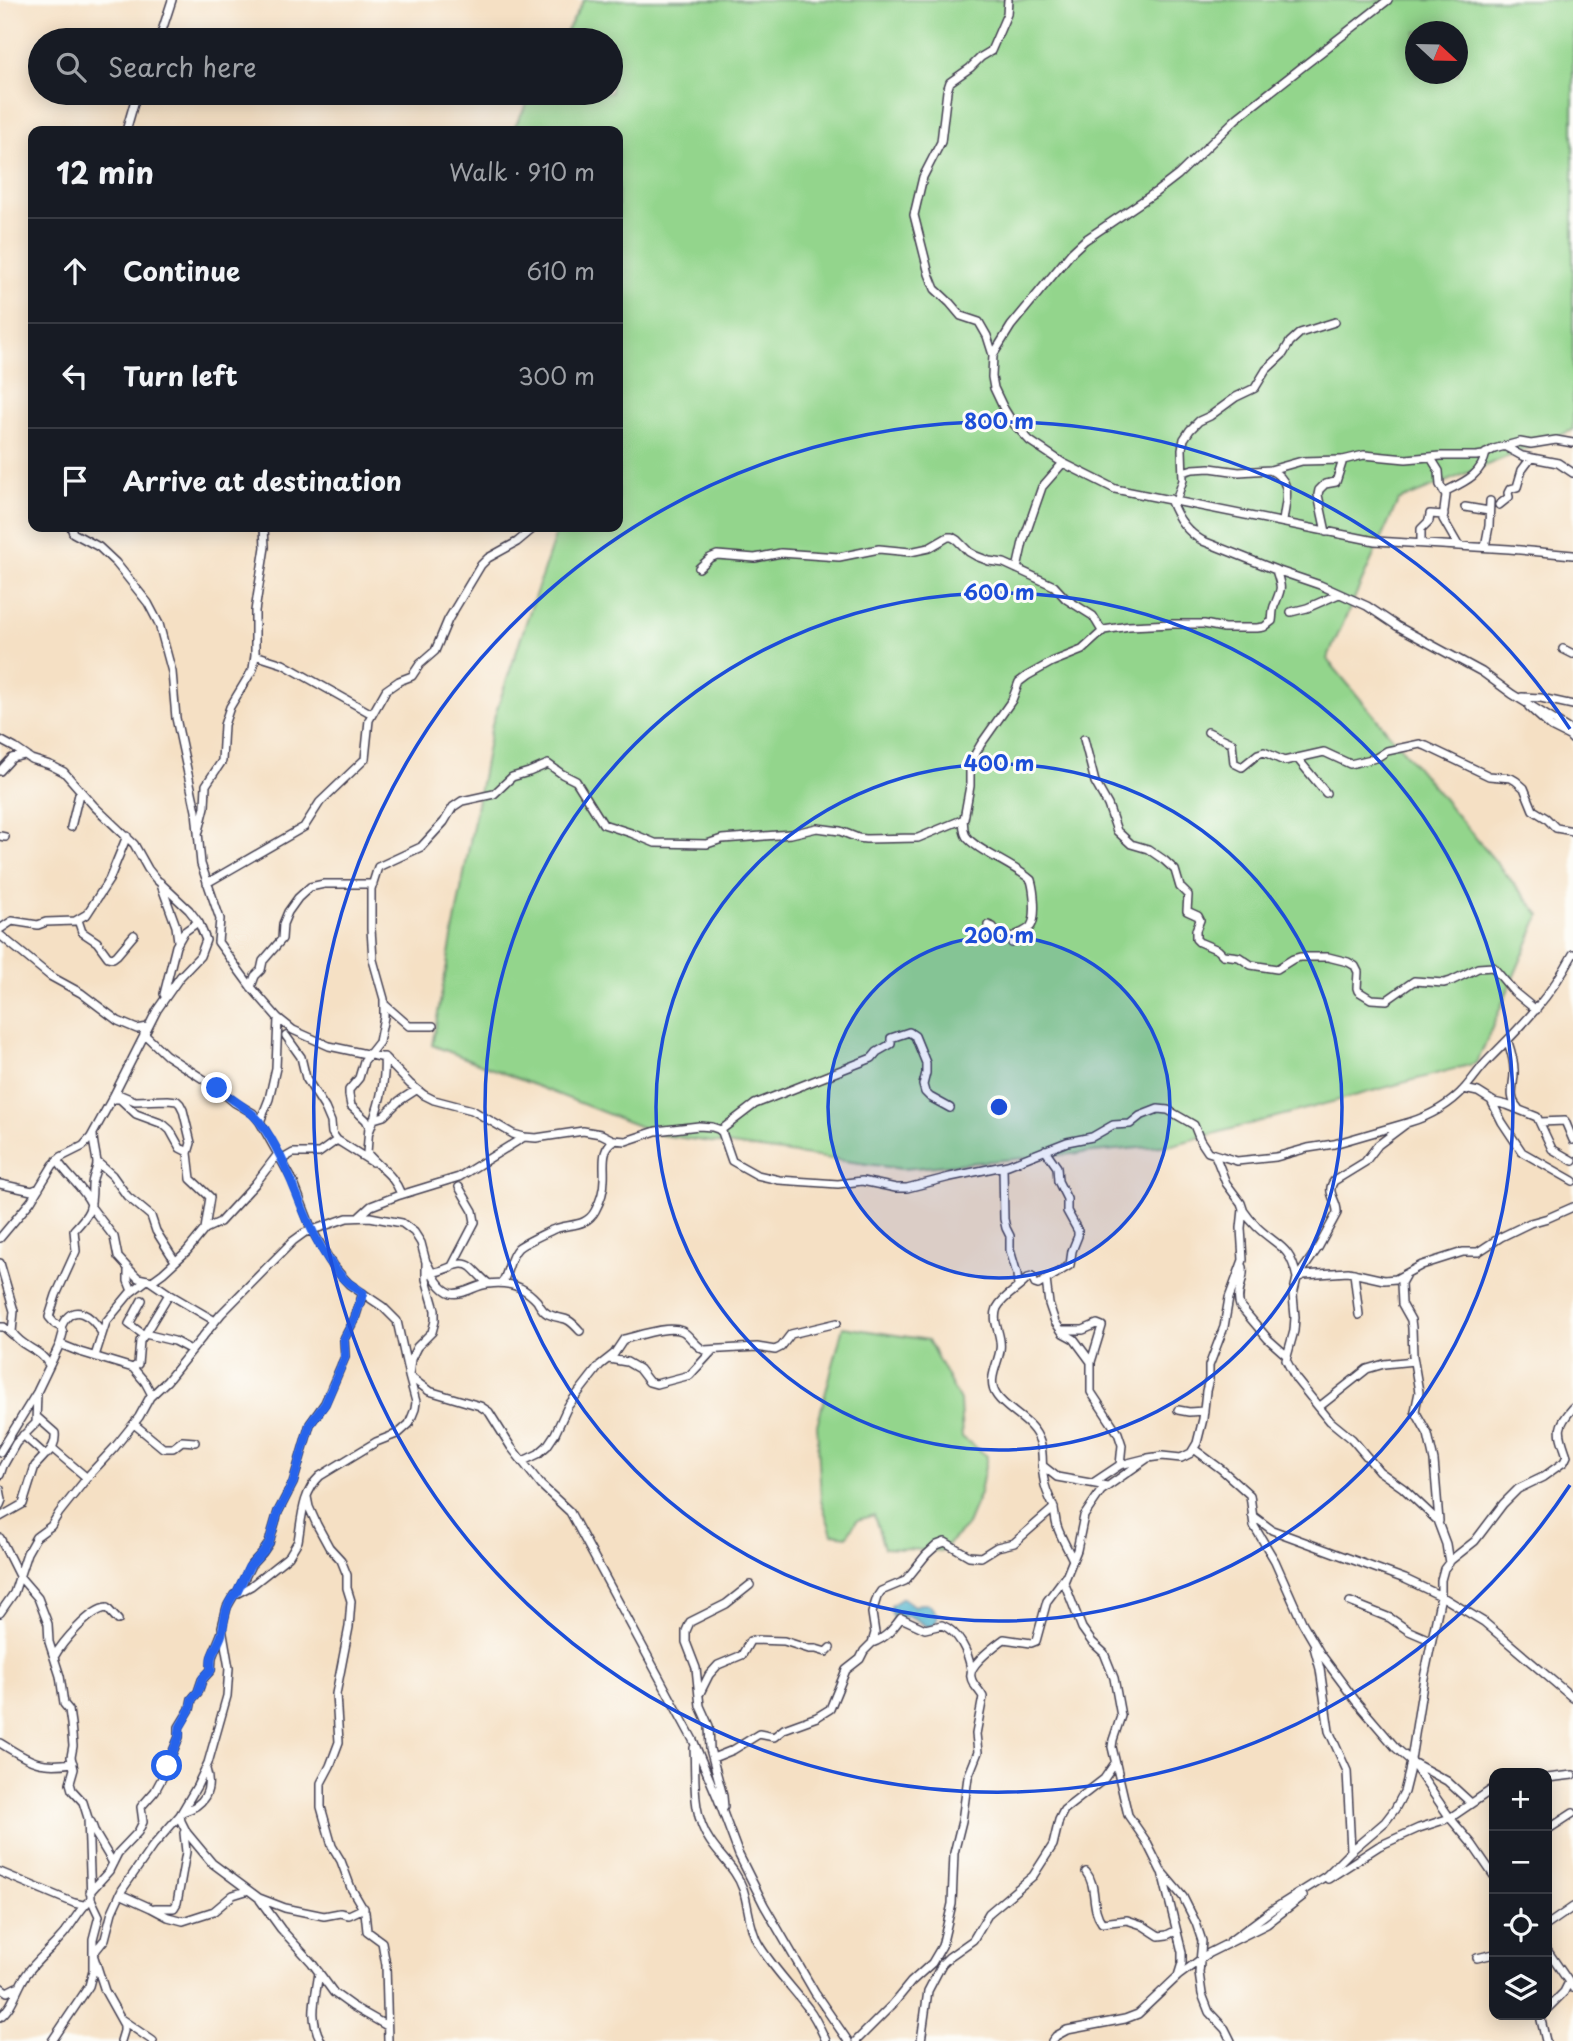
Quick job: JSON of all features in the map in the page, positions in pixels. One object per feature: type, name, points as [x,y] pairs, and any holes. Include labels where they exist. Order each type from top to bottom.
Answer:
[{"type":"street","points":[[163,28],[172,0]]},
{"type":"street","points":[[1008,0],[1007,14],[991,51],[950,82],[942,142],[923,177],[915,215],[933,286],[961,316],[979,321],[993,355],[994,388],[1013,423],[1030,441],[1063,463],[1115,489],[1375,541],[1573,555]]},
{"type":"street","points":[[993,355],[1011,326],[1078,246],[1178,175],[1237,118],[1388,0]]},
{"type":"street","points":[[127,126],[134,105]]},
{"type":"street","points":[[1335,322],[1300,333],[1266,370],[1255,388],[1236,397],[1195,425],[1184,439],[1183,480],[1173,500],[1181,520],[1194,536],[1276,570],[1321,585],[1367,606],[1417,638],[1482,672],[1573,732]]},
{"type":"street","points":[[1183,472],[1202,468],[1233,472],[1270,470],[1302,461],[1342,460],[1364,455],[1406,460],[1481,456],[1520,442],[1531,444],[1556,440],[1573,443]]},
{"type":"street","points":[[1503,446],[1516,454],[1569,465],[1573,473]]},
{"type":"street","points":[[1444,492],[1476,475],[1483,466],[1486,453]]},
{"type":"street","points":[[1431,458],[1439,471],[1439,482],[1446,495],[1444,522],[1458,545]]},
{"type":"street","points":[[1499,505],[1509,498],[1510,489],[1517,487],[1522,470],[1531,458]]},
{"type":"street","points":[[1326,532],[1319,490],[1325,484],[1335,483],[1342,460]]},
{"type":"street","points":[[1017,569],[1027,526],[1042,487],[1063,463]]},
{"type":"street","points":[[1270,470],[1278,475],[1287,489],[1283,522]]},
{"type":"street","points":[[1485,547],[1490,501]]},
{"type":"street","points":[[1465,507],[1489,511]]},
{"type":"street","points":[[1421,543],[1421,529],[1429,522],[1430,514],[1444,515]]},
{"type":"street","points":[[74,532],[99,547],[116,563],[148,603],[159,624],[170,660],[176,718],[195,806],[201,864],[220,919],[218,942],[278,1018],[300,1034],[329,1046],[384,1057],[416,1090],[434,1100],[472,1110],[503,1129],[524,1137],[583,1131],[626,1141],[656,1131],[687,1127],[721,1130],[755,1104],[873,1058],[876,1052],[891,1044],[891,1038],[910,1032],[915,1036],[926,1063],[923,1085],[925,1092],[950,1108]]},
{"type":"street","points":[[198,835],[205,807],[206,785],[222,761],[224,725],[230,707],[253,669],[255,611],[265,547],[264,532]]},
{"type":"street","points":[[207,883],[306,825],[320,802],[365,760],[369,720],[386,690],[412,676],[420,664],[435,651],[448,620],[481,565],[529,532]]},
{"type":"street","points":[[699,568],[717,555],[755,558],[782,553],[839,557],[879,549],[910,552],[935,545],[948,537],[957,540],[976,556],[1004,563],[1054,586],[1072,603],[1093,616],[1102,631]]},
{"type":"street","points":[[988,925],[998,934],[1012,940],[1030,928],[1034,908],[1031,880],[968,838],[962,820],[970,786],[970,763],[1012,700],[1019,682],[1052,662],[1082,650],[1102,631],[1129,626],[1172,624],[1204,624],[1224,628],[1264,627],[1272,621],[1274,605],[1280,594],[1276,570]]},
{"type":"street","points":[[1291,612],[1339,594]]},
{"type":"street","points":[[1563,649],[1573,654]]},
{"type":"street","points":[[255,655],[283,664],[372,714]]},
{"type":"street","points":[[1515,696],[1573,705]]},
{"type":"street","points":[[1515,696],[1551,727],[1573,740]]},
{"type":"street","points":[[1208,732],[1232,743],[1234,763],[1240,766],[1264,752],[1284,761],[1324,752],[1350,764],[1377,758],[1387,751],[1420,744],[1489,776],[1517,781],[1524,788],[1533,810],[1556,828],[1573,831]]},
{"type":"street","points":[[1084,739],[1095,782],[1118,831],[1131,844],[1148,849],[1175,870],[1180,888],[1188,895],[1187,911],[1198,916],[1200,920],[1196,939],[1200,943],[1218,950],[1223,955],[1239,957],[1251,965],[1270,970],[1277,970],[1293,958],[1341,959],[1355,966],[1359,991],[1367,998],[1381,1001],[1387,1000],[1414,981],[1444,983],[1478,968],[1493,967],[1514,992],[1536,1010]]},
{"type":"street","points":[[0,740],[24,755],[61,770],[94,806],[127,836],[148,869],[198,922],[206,940],[203,952],[162,1002],[93,1133],[83,1146],[57,1160],[27,1206],[1,1235]]},
{"type":"street","points":[[0,771],[12,758],[24,755]]},
{"type":"street","points":[[1297,758],[1326,793]]},
{"type":"street","points":[[376,1164],[367,1153],[369,1126],[349,1103],[349,1090],[359,1078],[364,1061],[380,1039],[384,1017],[384,1004],[372,952],[373,884],[379,866],[421,847],[444,822],[454,806],[472,797],[494,794],[512,777],[547,764],[576,780],[603,824],[655,843],[707,844],[722,839],[791,834],[817,828],[840,831],[858,838],[911,839],[962,820]]},
{"type":"street","points":[[71,827],[80,790]]},
{"type":"street","points":[[0,929],[12,921],[38,925],[46,922],[72,922],[88,914],[109,880],[127,836]]},
{"type":"street","points":[[159,881],[176,926],[178,942]]},
{"type":"street","points":[[251,987],[263,961],[282,939],[283,924],[288,912],[310,887],[324,884],[373,884]]},
{"type":"street","points":[[78,920],[82,932],[97,942],[108,957],[117,955],[134,935]]},
{"type":"street","points":[[162,1002],[178,942],[184,932],[198,922]]},
{"type":"street","points":[[0,935],[50,976],[81,993],[118,1021],[146,1031],[166,1055],[253,1113],[293,1181],[312,1230],[342,1277],[397,1321],[416,1402],[413,1416],[405,1429],[376,1442],[320,1476],[307,1494],[295,1548],[269,1573],[237,1592]]},
{"type":"street","points":[[0,948],[10,944]]},
{"type":"street","points":[[721,1130],[735,1164],[757,1175],[779,1180],[838,1184],[862,1181],[896,1188],[908,1188],[1003,1166],[1067,1142],[1089,1138],[1113,1125],[1130,1124],[1140,1116],[1166,1109],[1194,1125],[1205,1148],[1215,1155],[1237,1161],[1276,1157],[1410,1122],[1445,1105],[1464,1089],[1536,1010],[1573,954]]},
{"type":"street","points":[[384,1004],[409,1026],[433,1026]]},
{"type":"street","points":[[260,1122],[273,1082],[278,1018]]},
{"type":"street","points":[[277,1040],[300,1034]]},
{"type":"street","points":[[286,1036],[301,1057],[306,1078],[326,1108],[332,1133],[337,1140],[391,1175],[401,1194]]},
{"type":"street","points":[[1508,1042],[1514,1069],[1511,1096],[1521,1111]]},
{"type":"street","points":[[369,1132],[384,1073],[384,1057]]},
{"type":"street","points":[[1464,1089],[1478,1092],[1491,1100],[1536,1117],[1552,1149],[1573,1161]]},
{"type":"street","points":[[374,1119],[384,1116],[399,1101],[416,1090]]},
{"type":"street","points":[[113,1097],[136,1114],[163,1124],[170,1130],[180,1148],[188,1152]]},
{"type":"street","points":[[113,1097],[135,1101],[179,1102],[191,1146],[188,1152],[192,1182],[210,1197],[205,1229]]},
{"type":"street","points":[[1491,1100],[1522,1152],[1573,1181]]},
{"type":"street","points":[[1540,1122],[1564,1121],[1573,1140]]},
{"type":"street","points":[[1410,1122],[1378,1144],[1365,1162],[1332,1183],[1330,1192],[1337,1206],[1337,1213],[1318,1248],[1297,1278],[1293,1295],[1294,1331],[1286,1355],[1296,1379],[1333,1424],[1352,1439],[1379,1471],[1403,1488],[1439,1523]]},
{"type":"street","points":[[0,1451],[37,1392],[60,1344],[63,1333],[61,1326],[50,1320],[51,1310],[76,1251],[74,1230],[86,1217],[91,1206],[92,1182],[97,1163],[93,1133]]},
{"type":"street","points":[[360,1216],[371,1206],[401,1194],[459,1177],[524,1137]]},
{"type":"street","points":[[95,1356],[106,1322],[132,1291],[159,1276],[187,1251],[205,1229],[218,1223],[280,1157],[293,1153],[319,1153],[337,1140]]},
{"type":"street","points":[[502,1283],[520,1246],[552,1230],[580,1224],[590,1218],[601,1195],[607,1147],[615,1140]]},
{"type":"street","points":[[1045,1150],[1057,1167],[1058,1181],[1067,1199],[1067,1210],[1078,1234],[1070,1265],[1037,1285],[1031,1277],[1001,1302],[997,1309],[995,1325],[1001,1340],[992,1387],[1005,1406],[1035,1431],[1041,1444],[1043,1479],[1054,1508],[1057,1526],[1073,1560]]},
{"type":"street","points":[[1215,1155],[1226,1184],[1241,1203],[1243,1210],[1241,1228],[1244,1278],[1239,1295],[1240,1306],[1268,1339],[1286,1355]]},
{"type":"street","points":[[57,1160],[67,1175],[83,1190],[91,1206],[114,1237],[118,1256],[128,1268],[136,1276],[148,1280],[215,1321]]},
{"type":"street","points":[[97,1163],[112,1175],[127,1196],[151,1216],[156,1231],[175,1261]]},
{"type":"street","points":[[1003,1166],[1004,1219],[1010,1236],[1010,1250],[1018,1287]]},
{"type":"street","points":[[0,1184],[32,1191],[39,1188]]},
{"type":"street","points":[[451,1268],[475,1222],[473,1211],[459,1187]]},
{"type":"street","points":[[1297,1278],[1343,1272],[1391,1281],[1422,1265],[1463,1252],[1478,1252],[1530,1223],[1573,1207]]},
{"type":"street","points":[[1243,1210],[1259,1229],[1285,1250],[1292,1260],[1297,1278]]},
{"type":"street","points":[[0,1613],[14,1593],[27,1553],[35,1538],[51,1526],[87,1478],[134,1424],[152,1395],[167,1381],[215,1321],[293,1241],[312,1230],[360,1216],[380,1218],[408,1226],[421,1243],[435,1321],[432,1332],[413,1353],[409,1376]]},
{"type":"street","points":[[426,1262],[445,1290],[453,1294],[489,1283],[516,1285],[547,1313],[570,1319],[580,1331]]},
{"type":"street","points":[[0,1263],[15,1311],[12,1328],[14,1336]]},
{"type":"street","points":[[432,1272],[444,1271],[457,1264],[468,1266],[489,1283]]},
{"type":"street","points":[[1093,1483],[1120,1465],[1162,1456],[1181,1458],[1194,1449],[1204,1411],[1209,1366],[1224,1326],[1229,1298],[1242,1265]]},
{"type":"street","points":[[128,1268],[128,1281],[132,1291]]},
{"type":"street","points":[[1354,1273],[1359,1315]]},
{"type":"street","points":[[1405,1275],[1401,1283],[1402,1304],[1410,1320],[1419,1392],[1415,1411],[1428,1434],[1434,1461],[1439,1523],[1446,1544],[1448,1563]]},
{"type":"street","points":[[1046,1280],[1055,1322],[1061,1331],[1074,1339],[1091,1362]]},
{"type":"street","points":[[93,1954],[105,1939],[120,1894],[152,1847],[181,1814],[206,1769],[229,1688],[229,1668],[222,1631],[223,1618],[249,1567],[269,1543],[278,1512],[293,1483],[310,1424],[325,1404],[345,1357],[344,1339],[355,1318],[363,1293]]},
{"type":"street","points":[[132,1368],[138,1364],[140,1341],[169,1294]]},
{"type":"street","points":[[142,1300],[129,1323],[131,1326],[145,1334],[174,1341],[191,1350]]},
{"type":"street","points":[[61,1326],[72,1313],[80,1312],[92,1318],[102,1333]]},
{"type":"street","points":[[523,1461],[547,1446],[568,1406],[624,1339],[667,1330],[684,1332],[704,1350],[757,1347],[775,1350],[781,1347],[791,1334],[837,1323]]},
{"type":"street","points":[[1061,1331],[1086,1329],[1097,1324],[1102,1326],[1091,1362],[1091,1395],[1118,1433],[1122,1445],[1120,1465]]},
{"type":"street","points":[[0,1327],[4,1326],[32,1350],[42,1354],[49,1365]]},
{"type":"street","points":[[60,1344],[132,1368],[145,1382],[152,1395]]},
{"type":"street","points":[[609,1359],[627,1362],[639,1369],[649,1382],[656,1384],[690,1375],[713,1350]]},
{"type":"street","points":[[1319,1406],[1367,1369],[1414,1361]]},
{"type":"street","points":[[409,1376],[429,1391],[480,1406],[489,1412],[511,1447],[541,1485],[572,1514],[693,1740],[749,1877],[815,1993],[848,2041]]},
{"type":"street","points":[[0,1475],[16,1443],[33,1427],[37,1418],[37,1392]]},
{"type":"street","points":[[1229,1942],[1272,1910],[1326,1876],[1390,1817],[1404,1792],[1411,1761],[1430,1640],[1441,1596],[1442,1576],[1448,1563],[1475,1541],[1518,1489],[1543,1477],[1564,1462],[1567,1456],[1559,1430],[1573,1408]]},
{"type":"street","points":[[1178,1410],[1204,1411]]},
{"type":"street","points":[[0,1517],[21,1507],[35,1466],[55,1440],[55,1433],[37,1418]]},
{"type":"street","points":[[134,1424],[163,1448],[173,1448],[182,1441],[195,1442]]},
{"type":"street","points":[[23,1435],[38,1451],[49,1451],[87,1478]]},
{"type":"street","points":[[1194,1449],[1250,1495],[1258,1535],[1275,1561],[1310,1636],[1343,1685],[1390,1741],[1411,1761],[1450,1818],[1489,1864]]},
{"type":"street","points":[[972,1670],[976,1662],[1004,1639],[1029,1643],[1036,1641],[1047,1601],[1071,1569],[1084,1516],[1092,1502],[1107,1486],[1148,1458]]},
{"type":"street","points":[[1043,1465],[1057,1477],[1107,1486]]},
{"type":"street","points":[[0,1489],[0,1505]]},
{"type":"street","points":[[307,1494],[317,1525],[341,1560],[351,1601],[349,1627],[335,1694],[339,1742],[321,1782],[321,1807],[332,1846],[351,1888],[364,1908],[367,1931],[382,1941],[387,1988],[388,2041]]},
{"type":"street","points":[[873,1643],[875,1633],[872,1613],[877,1597],[881,1591],[905,1581],[937,1545],[944,1542],[969,1556],[981,1557],[997,1547],[1014,1543],[1054,1508]]},
{"type":"street","points":[[1252,1515],[1272,1530],[1405,1578],[1441,1596],[1484,1622],[1573,1698]]},
{"type":"street","points":[[0,1538],[19,1576],[41,1605],[48,1624],[49,1642],[71,1724],[74,1771],[70,1781],[113,1863]]},
{"type":"street","points":[[1446,1544],[1456,1556]]},
{"type":"street","points":[[1065,1576],[1064,1584],[1079,1622],[1092,1642],[1104,1653],[1118,1693],[1121,1716],[1113,1740],[1115,1763],[1128,1815],[1146,1841],[1161,1871],[1170,1899],[1182,1958],[1178,1976]]},
{"type":"street","points":[[724,1815],[723,1796],[709,1743],[709,1726],[702,1712],[696,1668],[687,1642],[687,1627],[690,1622],[726,1604],[750,1585]]},
{"type":"street","points":[[1350,1602],[1390,1618],[1409,1631],[1430,1640]]},
{"type":"street","points":[[54,1657],[84,1622],[100,1609],[107,1608],[118,1620]]},
{"type":"street","points":[[713,1758],[760,1734],[774,1737],[784,1729],[817,1717],[830,1709],[848,1667],[857,1662],[873,1643],[891,1632],[901,1618],[925,1629],[937,1625],[950,1629],[959,1638],[970,1659],[971,1679],[984,1697],[976,1734],[978,1752],[968,1777],[954,1853],[952,1904],[943,1942],[932,1963],[856,2041]]},
{"type":"street","points":[[0,1987],[5,1992],[11,1991],[60,1940],[107,1874],[118,1853],[137,1834],[142,1825],[141,1807],[155,1791],[164,1773],[192,1699],[211,1670],[212,1657],[222,1631]]},
{"type":"street","points":[[1310,1636],[1320,1669],[1329,1731],[1347,1771],[1351,1851]]},
{"type":"street","points":[[699,1695],[709,1675],[718,1665],[742,1655],[750,1641],[784,1641],[810,1650],[826,1652],[830,1648]]},
{"type":"street","points":[[693,1740],[696,1805],[702,1825],[709,1840],[731,1866],[742,1888],[755,1937],[760,1946],[782,1978],[810,2010],[826,2041]]},
{"type":"street","points":[[0,1743],[38,1764],[73,1763]]},
{"type":"street","points":[[1411,1761],[1447,1781],[1471,1803]]},
{"type":"street","points":[[921,2041],[928,1994],[942,1965],[973,1940],[989,1913],[1033,1876],[1053,1845],[1064,1810],[1104,1779],[1115,1763]]},
{"type":"street","points":[[1552,1777],[1573,1775]]},
{"type":"street","points":[[1052,2041],[1067,2030],[1125,2020],[1138,2014],[1178,1976],[1211,1951],[1267,1924],[1308,1892],[1379,1846],[1450,1818],[1489,1791]]},
{"type":"street","points":[[52,2041],[89,1986],[93,1971],[93,1939],[99,1916],[90,1896],[87,1811]]},
{"type":"street","points":[[1552,1827],[1573,1813]]},
{"type":"street","points":[[151,1908],[170,1909],[177,1903],[186,1852],[181,1814]]},
{"type":"street","points":[[1366,1854],[1379,1827]]},
{"type":"street","points":[[184,1829],[212,1863],[246,1891],[259,1898],[285,1908],[324,1916],[341,1913],[351,1915],[364,1908]]},
{"type":"street","points":[[1161,1871],[1177,1888],[1196,1923],[1202,1941],[1200,1985],[1206,2007],[1225,2029],[1231,2041]]},
{"type":"street","points":[[0,1872],[83,1905]]},
{"type":"street","points":[[1086,1872],[1091,1881],[1095,1910],[1102,1923],[1127,1920],[1142,1925],[1159,1936],[1175,1931]]},
{"type":"street","points":[[120,1894],[168,1917],[183,1921],[214,1910],[233,1895],[246,1891]]},
{"type":"street","points":[[259,1898],[281,1929],[338,1996],[387,2026]]},
{"type":"street","points":[[1552,1922],[1573,1907]]},
{"type":"street","points":[[93,1954],[105,1991],[121,2019],[124,2031],[121,2041]]},
{"type":"street","points":[[1477,1958],[1489,1955]]},
{"type":"street","points":[[1552,1957],[1571,1985],[1552,2004]]},
{"type":"street","points":[[319,1972],[313,2024],[321,2041]]},
{"type":"street","points":[[0,2017],[8,2010],[26,1975]]},
{"type":"street","points":[[121,2019],[153,2041]]},
{"type":"street","points":[[1541,2020],[1546,2041]]},
{"type":"green space","points":[[584,0],[1573,0],[1573,430],[1398,501],[1327,659],[1540,915],[1477,1063],[1172,1145],[902,1169],[661,1135],[432,1045],[492,724],[556,532],[623,532],[623,126],[515,126],[526,105],[623,105],[623,28],[569,28]]},
{"type":"green space","points":[[843,1327],[928,1340],[960,1401],[962,1437],[987,1456],[980,1493],[966,1527],[941,1551],[884,1548],[874,1515],[857,1520],[847,1536],[832,1534],[821,1500],[817,1425]]},
{"type":"water","points":[[903,1598],[914,1606],[929,1604],[938,1616],[935,1625],[927,1627],[907,1616],[894,1621],[890,1606]]},
{"type":"route","points":[[167,1766],[192,1699],[203,1678],[211,1670],[211,1660],[222,1634],[223,1618],[228,1607],[249,1567],[269,1543],[278,1512],[297,1472],[310,1424],[325,1404],[345,1357],[343,1342],[363,1293],[342,1277],[323,1250],[304,1214],[293,1181],[268,1133],[253,1113],[217,1088]]}]
